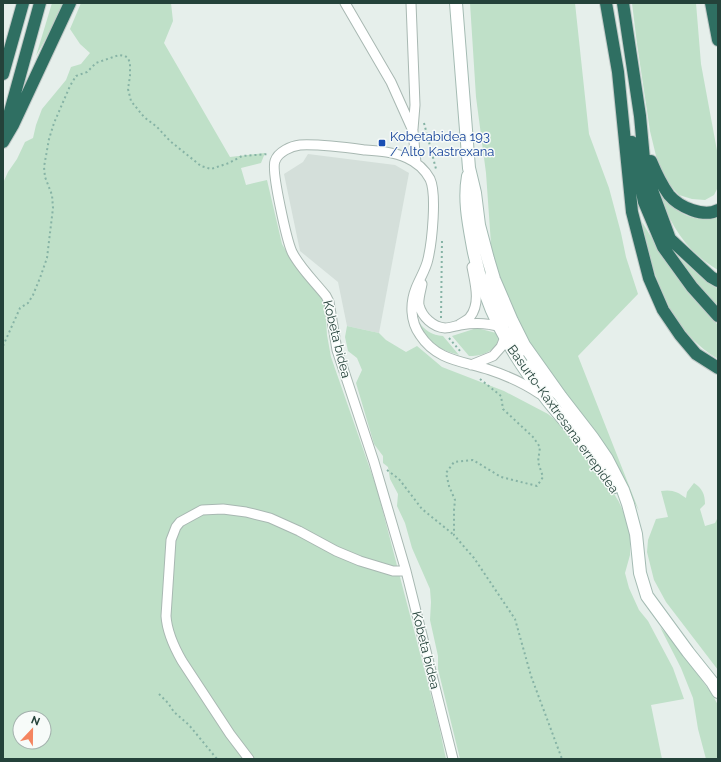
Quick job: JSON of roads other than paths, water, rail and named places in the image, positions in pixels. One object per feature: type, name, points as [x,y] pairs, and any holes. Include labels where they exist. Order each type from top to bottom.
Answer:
[{"type":"highway","points":[[3,74],[23,3]]},
{"type":"highway","points":[[3,136],[40,3]]},
{"type":"highway","points":[[3,142],[13,125],[70,3]]},
{"type":"highway","points":[[606,3],[619,78],[644,202],[663,247],[692,287],[718,316]]},
{"type":"highway","points":[[623,3],[640,116],[644,159],[652,190],[670,240],[715,279]]},
{"type":"highway","points":[[711,3],[718,40]]},
{"type":"highway","points":[[619,78],[632,212],[649,278],[663,310],[680,335],[696,354],[718,368]]},
{"type":"highway","points":[[640,116],[648,153],[656,175],[671,196],[688,208],[700,213],[715,212],[718,210]]},
{"type":"street","points":[[345,3],[390,82],[413,131]]},
{"type":"street","points":[[411,3],[415,105],[413,131],[416,163],[430,180],[434,194],[433,225],[419,304],[425,318],[444,328],[482,323],[511,335],[547,388],[561,397]]},
{"type":"street","points":[[456,3],[469,168]]},
{"type":"street","name":"Kobeta bidea","points":[[416,163],[390,153],[312,144],[296,146],[283,151],[277,156],[274,162],[274,177],[290,245],[298,260],[329,302],[337,350],[374,462],[406,571],[453,759]]},
{"type":"street","name":"Basurto-Kaxtresana errepidea","points":[[469,168],[466,192],[471,238],[479,277],[493,315],[523,367],[610,479],[633,520]]},
{"type":"street","name":"Basurto-Kaxtresana errepidea","points":[[469,168],[480,225],[491,269],[503,302],[524,345],[607,459],[623,490],[633,520]]},
{"type":"street","points":[[457,326],[470,317],[475,306],[476,296],[472,265],[471,238]]},
{"type":"street","points":[[471,365],[493,356],[501,347],[503,320],[488,283],[491,269]]},
{"type":"street","points":[[424,272],[416,288],[412,306],[412,320],[420,335],[432,350],[447,358],[517,380],[529,386],[549,401]]},
{"type":"street","points":[[248,759],[182,661],[175,649],[166,626],[171,540],[176,527],[185,519],[202,510],[224,509],[246,512],[270,518],[299,531],[336,551],[360,561],[393,571],[406,571]]},
{"type":"street","points":[[633,520],[640,573],[647,596],[718,692]]},
{"type":"place","name":"Kobetabidea 193 / Alto Kastrexana","points":[[382,143]]}]
